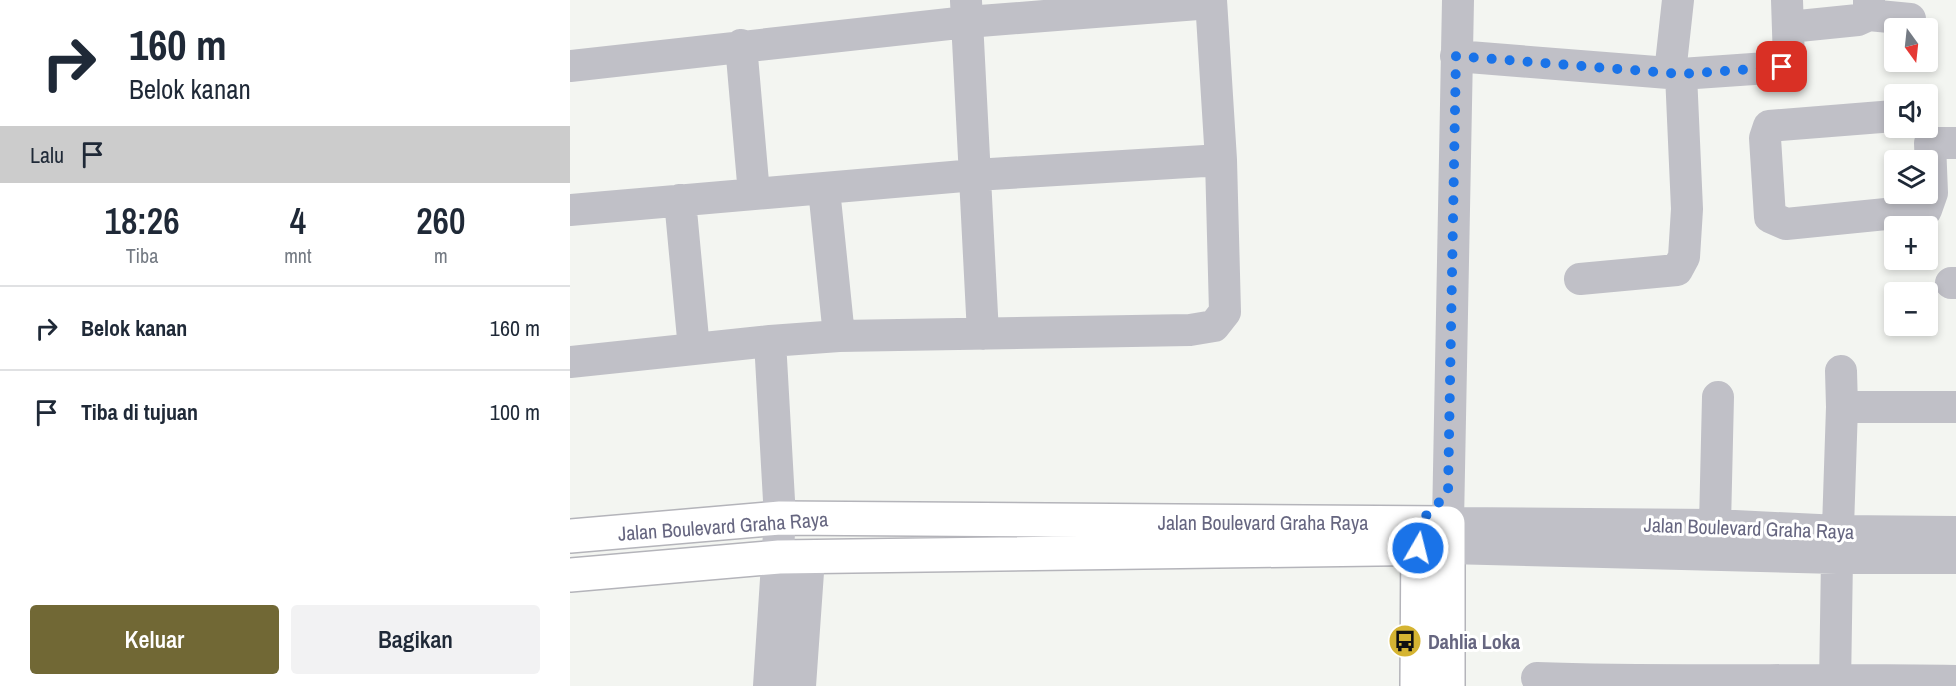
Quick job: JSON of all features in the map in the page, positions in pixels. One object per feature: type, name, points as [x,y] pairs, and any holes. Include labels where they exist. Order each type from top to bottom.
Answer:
[{"type":"main road","name":"Jalan Boulevard Graha Raya","points":[[570,536],[780,518],[1436,527]]},
{"type":"main road","name":"Jalan Boulevard Graha Raya","points":[[570,575],[794,557],[1436,527]]},
{"type":"main road","points":[[1417,686],[1436,527]]},
{"type":"main road","points":[[1436,527],[1448,686]]},
{"type":"street","points":[[1436,527],[1458,0]]},
{"type":"street","points":[[1580,279],[1677,270],[1684,257],[1688,209],[1676,73],[1678,0]]},
{"type":"street","points":[[570,66],[741,45],[967,11],[1211,1],[1221,160],[1226,312],[1220,321],[1207,328],[1190,330],[839,336],[570,362]]},
{"type":"street","points":[[1456,56],[1676,73],[1782,67],[1789,61],[1788,13],[1858,20],[1869,8],[1906,18]]},
{"type":"street","points":[[967,11],[983,334]]},
{"type":"street","points":[[741,45],[754,194]]},
{"type":"street","points":[[1884,117],[1769,126],[1764,138],[1770,217],[1786,224],[1926,210],[1932,194],[1938,138]]},
{"type":"street","points":[[570,210],[975,175],[1221,160]]},
{"type":"street","points":[[824,189],[839,336]]},
{"type":"street","points":[[680,201],[694,349]]},
{"type":"street","points":[[770,341],[780,518],[794,557],[800,686]]},
{"type":"street","points":[[1835,682],[1841,371]]},
{"type":"street","points":[[1715,525],[1718,398]]},
{"type":"street","points":[[1842,407],[1956,407]]},
{"type":"street","name":"Jalan Boulevard Graha Raya","points":[[1436,527],[1715,525],[1838,544],[1956,558]]},
{"type":"street","name":"Jalan Boulevard Graha Raya","points":[[1436,527],[1838,544],[1956,532]]},
{"type":"street","points":[[768,686],[794,557]]},
{"type":"street","points":[[1537,678],[1589,683],[1956,681]]},
{"type":"place","name":"Dahlia Loka","points":[[1405,641]]},
{"type":"route","points":[[1418,548],[1418,524],[1448,493],[1456,56],[1681,74],[1782,67]]}]
